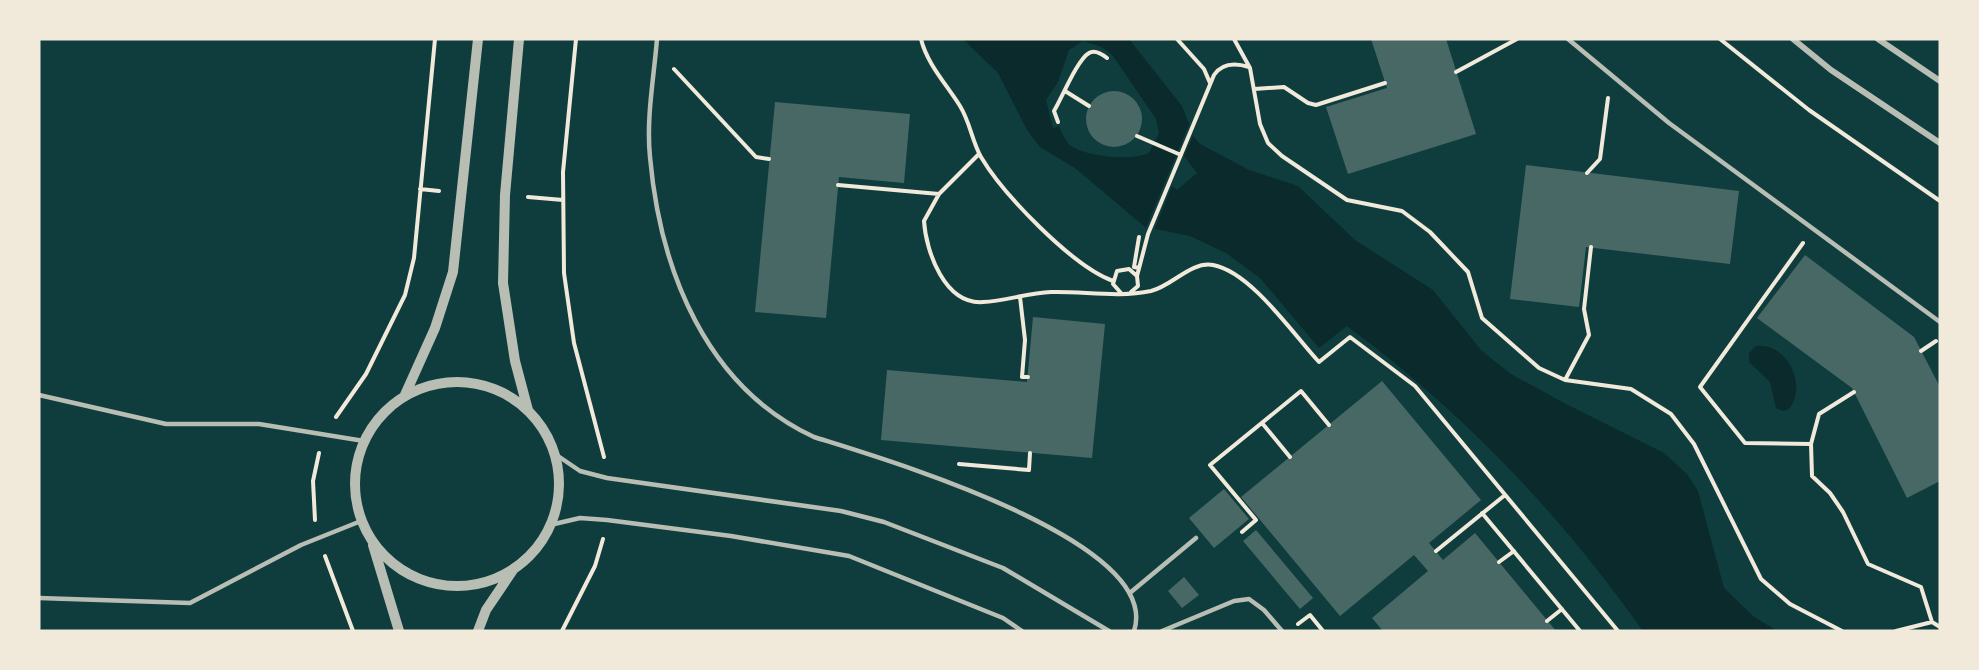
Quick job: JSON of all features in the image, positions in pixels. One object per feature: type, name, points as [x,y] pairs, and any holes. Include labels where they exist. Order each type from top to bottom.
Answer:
[{"type":"street","points":[[404,397],[438,320],[453,272],[478,39]]},
{"type":"street","points":[[519,39],[505,195],[503,283],[515,361],[528,411]]},
{"type":"street","points":[[1792,39],[1831,70],[1940,143]]},
{"type":"street","points":[[1878,39],[1940,81]]},
{"type":"street","points":[[440,383],[478,384],[505,394],[528,411],[544,431],[555,454],[559,490],[550,525],[535,550],[513,569],[488,581],[462,586],[435,584],[410,574],[388,560],[371,539],[361,521],[355,481],[357,460],[364,441],[381,416],[404,397],[440,383]]},
{"type":"street","points":[[371,539],[399,631]]},
{"type":"street","points":[[478,631],[486,610],[513,569]]},
{"type":"lane","points":[[657,39],[650,156],[660,218],[676,276],[698,329],[739,385],[759,405],[787,425],[814,437],[986,496],[1021,511],[1080,546],[1131,592],[1138,621],[1134,631]]},
{"type":"lane","points":[[1568,39],[1669,123],[1940,322]]},
{"type":"lane","points":[[39,395],[166,424],[259,424],[364,441]]},
{"type":"lane","points":[[555,454],[579,471],[608,478],[841,511],[884,522],[1003,568],[1109,631]]},
{"type":"lane","points":[[550,525],[580,518],[607,520],[730,536],[849,556],[1003,618],[1022,631]]},
{"type":"lane","points":[[39,598],[190,603],[319,538],[361,521]]},
{"type":"lane","points":[[1131,592],[1196,538]]},
{"type":"lane","points":[[1162,631],[1233,601],[1249,599],[1264,610],[1282,631]]},
{"type":"path","points":[[353,631],[319,538],[313,481],[324,435],[366,374],[405,295],[414,258],[435,39]]},
{"type":"path","points":[[576,39],[563,172],[564,273],[574,343],[589,405],[603,447],[608,478]]},
{"type":"path","points":[[921,39],[927,55],[966,117],[979,153],[1000,182],[1064,250],[1094,272],[1113,281],[1117,291],[1126,294],[1135,290],[1138,283]]},
{"type":"path","points":[[1177,39],[1204,69],[1209,85]]},
{"type":"path","points":[[1234,39],[1250,68],[1260,124],[1268,143],[1282,156],[1347,200],[1402,211],[1424,227],[1468,272],[1482,318],[1539,368],[1565,381],[1631,389],[1671,414],[1694,444],[1761,579],[1790,604],[1842,631]]},
{"type":"path","points":[[1456,72],[1517,39]]},
{"type":"path","points":[[1720,39],[1809,110],[1940,201]]},
{"type":"path","points":[[656,50],[756,157],[769,159]]},
{"type":"path","points":[[1058,122],[1054,111],[1089,52],[1099,52],[1107,57]]},
{"type":"path","points":[[1144,292],[1138,283],[1137,276],[1148,234],[1209,85],[1218,69],[1229,64],[1250,68]]},
{"type":"path","points":[[1587,173],[1600,159],[1612,75]]},
{"type":"path","points":[[1254,89],[1284,87],[1308,103],[1316,105],[1385,83]]},
{"type":"path","points":[[1065,91],[1089,106]]},
{"type":"path","points":[[1139,137],[1181,155]]},
{"type":"path","points":[[979,153],[939,194],[924,221],[925,233],[934,262],[948,285],[965,300],[974,302],[1049,292],[1126,294],[1144,292],[1171,283],[1198,266],[1214,265],[1224,268],[1254,290],[1319,362],[1350,338],[1415,386],[1614,630]]},
{"type":"path","points":[[838,185],[939,194]]},
{"type":"path","points":[[1811,444],[1745,442],[1700,387],[1814,229]]},
{"type":"path","points":[[1139,237],[1133,261],[1134,267],[1139,267]]},
{"type":"path","points":[[1565,381],[1589,335],[1584,309],[1591,247]]},
{"type":"path","points":[[1113,281],[1117,271],[1124,268],[1132,270],[1137,276]]},
{"type":"path","points":[[1020,297],[1025,340],[1022,377],[1028,377]]},
{"type":"path","points":[[1922,351],[1940,339]]},
{"type":"path","points":[[1242,532],[1256,520],[1210,465],[1301,391],[1329,425]]},
{"type":"path","points":[[1854,392],[1819,414],[1811,444],[1812,476],[1830,493],[1843,512],[1868,564],[1921,587],[1932,622],[1940,627]]},
{"type":"path","points":[[1262,423],[1290,457]]},
{"type":"path","points":[[1029,470],[1030,453]]},
{"type":"path","points":[[1436,551],[1505,495]]},
{"type":"path","points":[[1482,513],[1580,631]]},
{"type":"path","points":[[562,631],[595,566],[607,520]]},
{"type":"path","points":[[1499,562],[1514,550]]},
{"type":"path","points":[[1547,621],[1562,609]]},
{"type":"path","points":[[1290,631],[1310,615],[1323,631]]},
{"type":"path","points":[[1896,631],[1932,622]]},
{"type":"water","points":[[963,39],[1129,39],[1182,106],[1194,137],[1200,144],[1249,170],[1298,186],[1355,240],[1433,290],[1481,350],[1511,374],[1664,453],[1687,474],[1698,491],[1724,588],[1753,616],[1777,631],[1643,631],[1578,546],[1543,505],[1469,429],[1430,393],[1347,326],[1319,348],[1260,278],[1226,253],[1190,236],[1145,227],[1075,168],[1040,147],[1027,130],[998,73]],"holes":[[[1083,41],[1102,47],[1113,56],[1156,119],[1159,133],[1149,153],[1132,157],[1088,153],[1071,146],[1059,126],[1053,128],[1046,100],[1058,82],[1069,50]]]},
{"type":"water","points":[[1756,346],[1777,351],[1791,367],[1796,388],[1789,409],[1783,411],[1776,408],[1770,382],[1749,362],[1749,353]]},
{"type":"pier","points":[[1191,120],[1195,131],[1184,156],[1197,173],[1177,190],[1172,186],[1153,233],[1145,230]]},
{"type":"building","points":[[1371,39],[1446,39],[1476,134],[1348,174],[1326,107],[1387,88]]},
{"type":"building","points":[[1108,91],[1120,91],[1130,95],[1138,103],[1142,119],[1138,135],[1130,143],[1120,147],[1108,147],[1098,143],[1090,135],[1086,125],[1086,113],[1090,103],[1098,95]]},
{"type":"building","points":[[775,102],[910,114],[904,183],[839,177],[826,318],[755,312]]},
{"type":"building","points":[[1526,165],[1739,191],[1730,264],[1586,247],[1579,307],[1510,299]]},
{"type":"building","points":[[1805,255],[1914,337],[1940,387],[1940,481],[1907,498],[1852,388],[1757,318]]},
{"type":"building","points":[[1033,317],[1105,324],[1092,458],[881,440],[887,370],[1027,382]]},
{"type":"building","points":[[1382,381],[1481,500],[1429,543],[1443,560],[1475,533],[1556,631],[1383,631],[1372,618],[1428,571],[1414,555],[1340,616],[1241,497]]},
{"type":"building","points":[[1224,489],[1249,519],[1214,548],[1189,518]]},
{"type":"building","points":[[1256,530],[1313,598],[1300,609],[1243,541]]},
{"type":"building","points":[[1184,577],[1199,595],[1182,608],[1168,591]]}]
